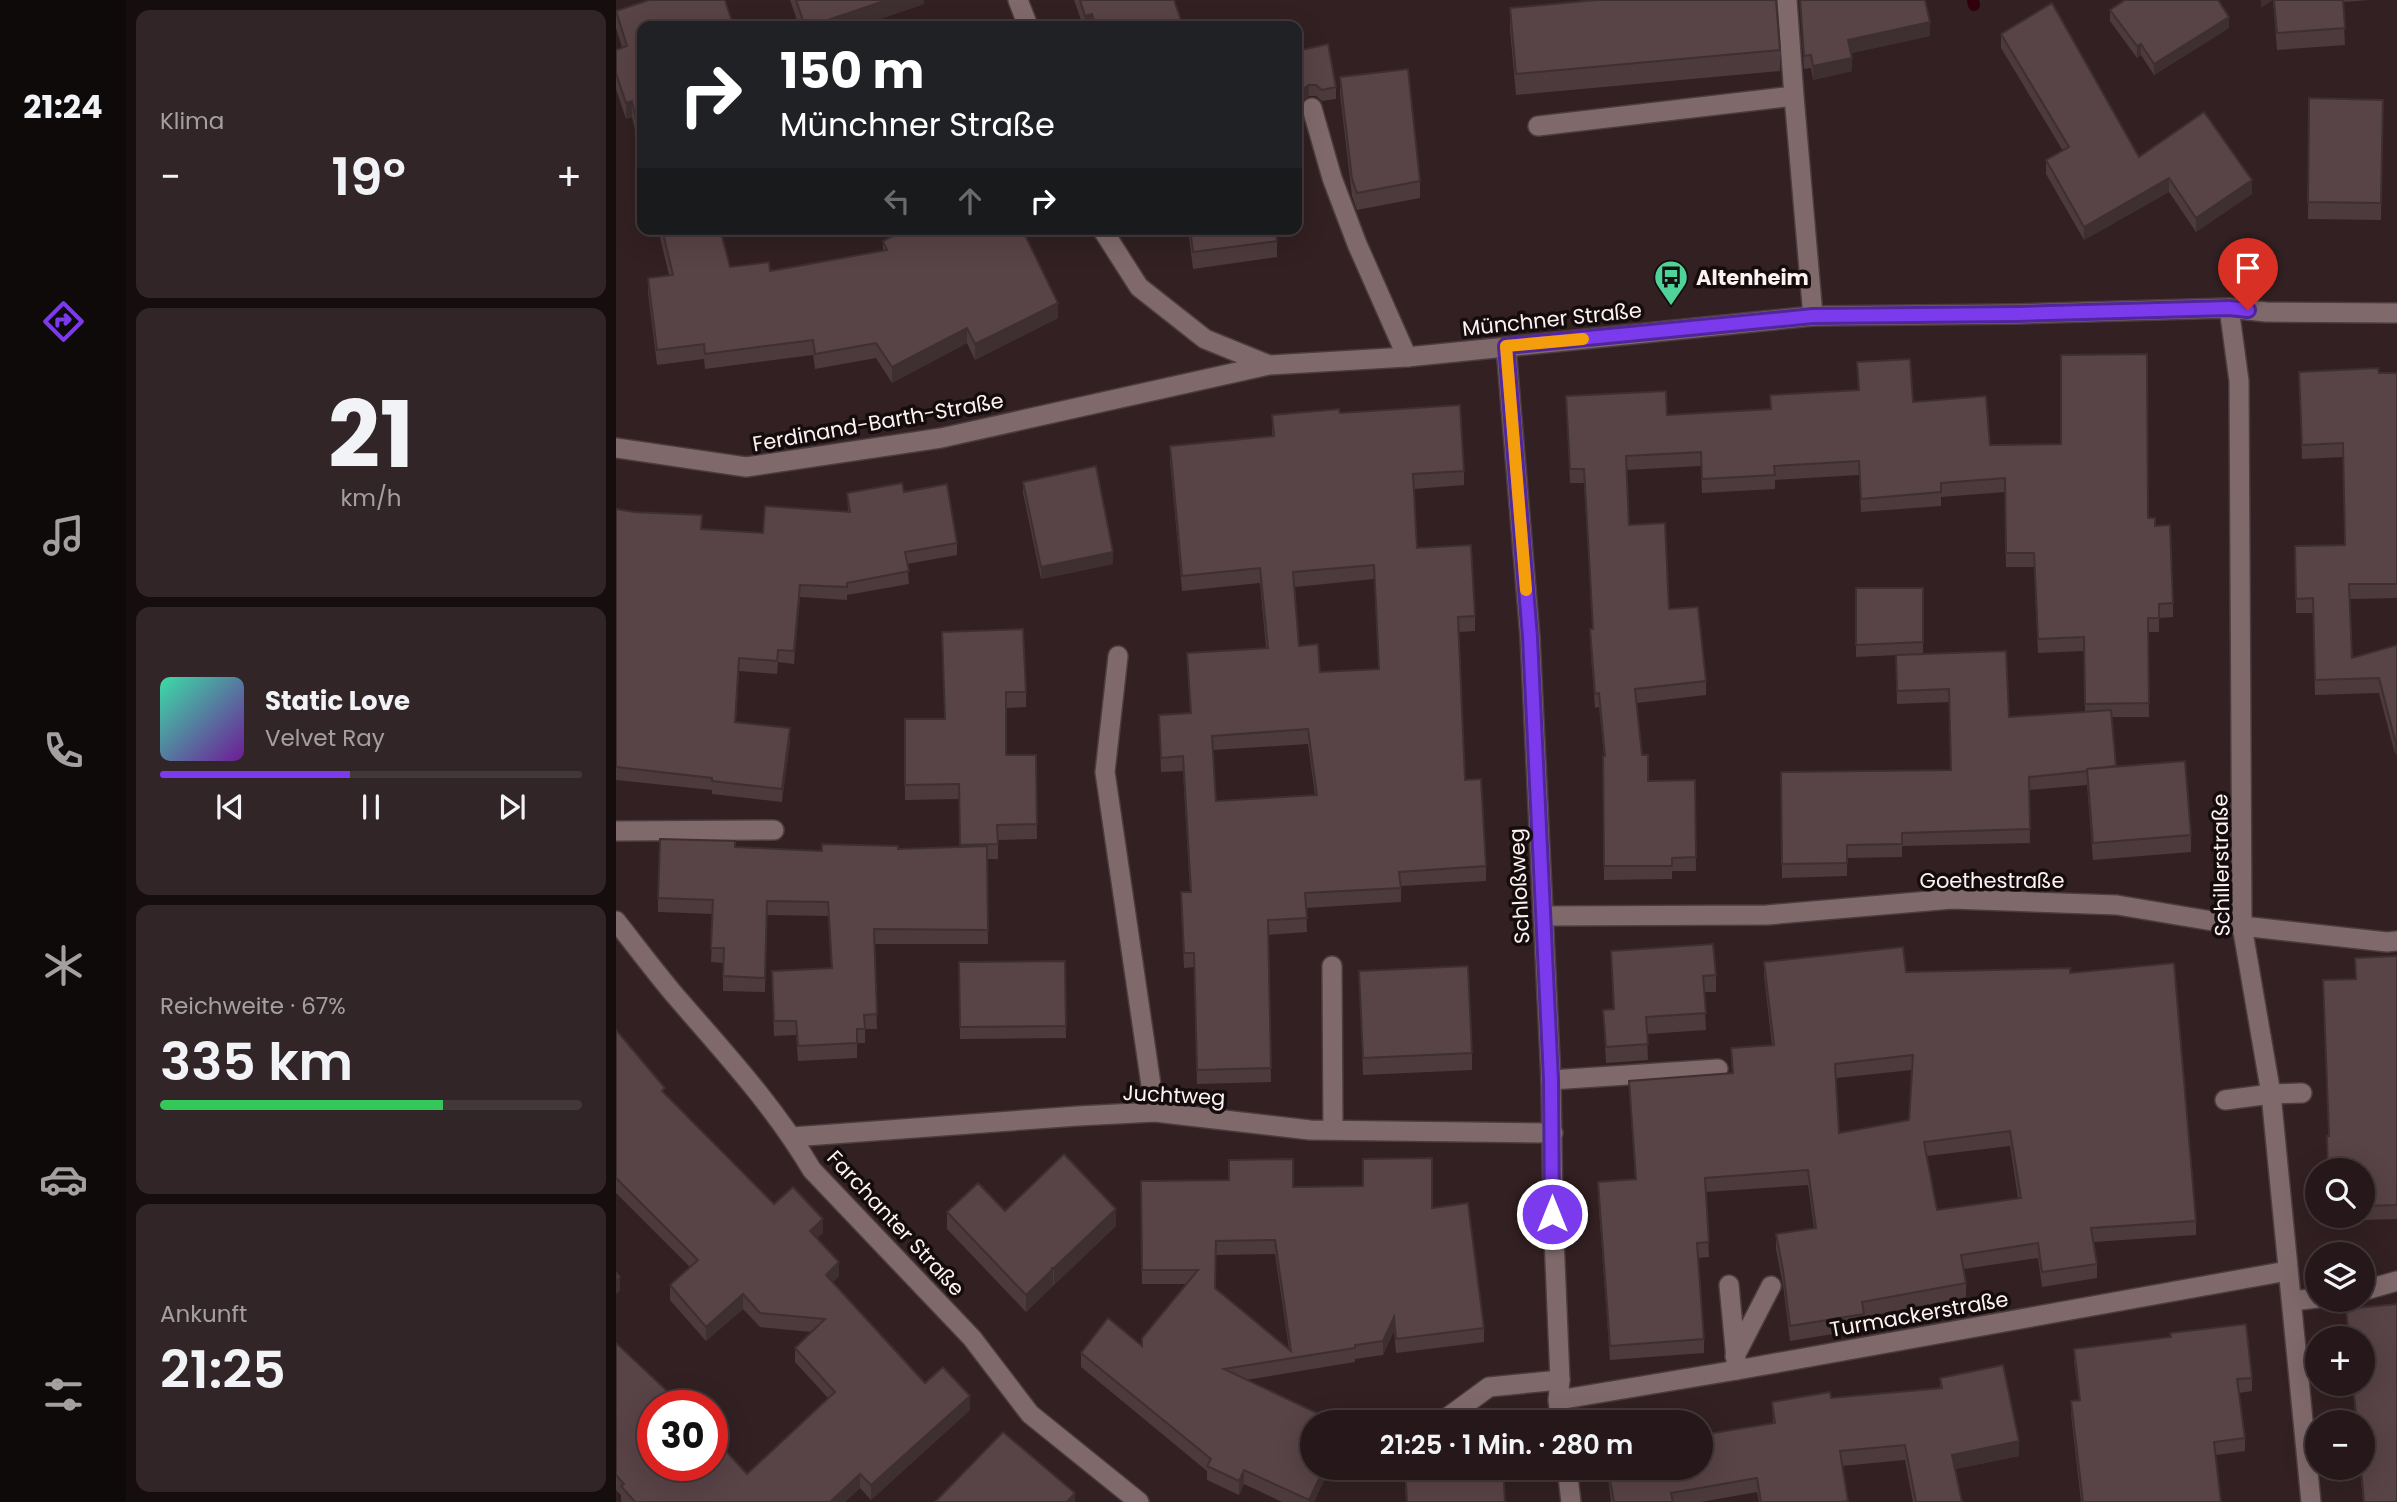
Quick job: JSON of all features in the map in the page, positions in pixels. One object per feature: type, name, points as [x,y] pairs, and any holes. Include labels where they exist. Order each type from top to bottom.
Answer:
[{"type":"street","points":[[1018,0],[1026,21]]},
{"type":"street","points":[[1787,0],[1813,316]]},
{"type":"street","points":[[1538,126],[1794,96]]},
{"type":"street","points":[[1312,108],[1332,178],[1357,244],[1407,357]]},
{"type":"street","name":"Münchner Straße","points":[[1106,235],[1139,287],[1205,339],[1269,365],[1407,357],[1813,316],[2229,308],[2266,312],[2397,313]]},
{"type":"street","name":"Schillerstraße","points":[[2229,308],[2239,382],[2242,926],[2271,1094],[2311,1502]]},
{"type":"street","name":"Schloßweg","points":[[1506,346],[1530,637],[1551,1080],[1552,1214],[1560,1410]]},
{"type":"street","name":"Ferdinand-Barth-Straße","points":[[616,448],[746,467],[942,438],[1269,365]]},
{"type":"street","points":[[1118,656],[1105,772],[1155,1112]]},
{"type":"street","points":[[616,831],[775,830]]},
{"type":"street","name":"Goethestraße","points":[[1544,916],[1767,915],[1952,899],[2117,905],[2242,926],[2397,941]]},
{"type":"street","name":"Farchanter Straße","points":[[616,921],[671,991],[744,1073],[792,1137],[811,1170],[972,1338],[1030,1414],[1139,1502]]},
{"type":"street","points":[[1332,966],[1334,1129]]},
{"type":"street","points":[[1551,1080],[1718,1069]]},
{"type":"street","points":[[2225,1100],[2302,1093]]},
{"type":"street","name":"Juchtweg","points":[[792,1137],[1155,1112],[1310,1130],[1553,1133]]},
{"type":"street","name":"Turmackerstraße","points":[[1458,1410],[1489,1387],[1559,1390],[2287,1271]]},
{"type":"street","points":[[2375,1287],[2397,1281]]},
{"type":"street","points":[[1729,1285],[1736,1363]]},
{"type":"street","points":[[1736,1363],[1771,1286]]},
{"type":"street","points":[[2293,1301],[2305,1300]]},
{"type":"street","points":[[1568,1480],[1571,1502]]},
{"type":"building","points":[[649,0],[725,0],[732,21],[637,21],[637,124],[632,101],[626,103],[616,73],[616,50],[627,46],[616,11]]},
{"type":"building","points":[[796,0],[887,0],[825,21],[803,21]]},
{"type":"building","points":[[1080,0],[1174,0],[1181,21],[1094,21],[1092,14],[1085,16]]},
{"type":"building","points":[[1596,0],[1776,0],[1780,50],[1516,74],[1510,8]]},
{"type":"building","points":[[1800,0],[1925,0],[1930,22],[1848,40],[1852,58],[1813,66],[1811,55],[1804,56]]},
{"type":"building","points":[[2125,0],[2218,0],[2229,17],[2154,64],[2141,44],[2137,46],[2110,10]]},
{"type":"building","points":[[2274,0],[2343,0],[2345,28],[2277,33]]},
{"type":"building","points":[[2052,3],[2139,157],[2204,112],[2252,180],[2196,218],[2169,178],[2084,227],[2046,160],[2069,147],[2001,34]]},
{"type":"building","points":[[1328,44],[1336,87],[1322,90],[1316,85],[1309,85],[1302,91],[1302,50]]},
{"type":"building","points":[[1408,69],[1420,181],[1357,193],[1352,179],[1340,77]]},
{"type":"building","points":[[2309,98],[2383,100],[2381,203],[2308,202]]},
{"type":"building","points":[[663,235],[722,235],[730,267],[769,262],[770,271],[887,250],[883,241],[894,235],[1025,235],[1058,303],[975,344],[967,328],[892,367],[876,343],[815,354],[813,340],[705,354],[704,344],[657,350],[648,278],[673,275]]},
{"type":"building","points":[[1191,235],[1276,235],[1277,241],[1193,252]]},
{"type":"building","points":[[2147,354],[2148,518],[2155,518],[2155,526],[2170,525],[2173,603],[2159,604],[2159,618],[2148,618],[2149,703],[2085,704],[2084,637],[2038,639],[2034,553],[2006,553],[2005,478],[1941,483],[1941,492],[1861,499],[1859,461],[1774,466],[1775,475],[1702,479],[1701,452],[1626,456],[1629,525],[1665,523],[1669,609],[1698,607],[1706,681],[1635,689],[1642,755],[1648,755],[1648,781],[1695,780],[1696,857],[1672,858],[1672,866],[1604,866],[1605,756],[1599,693],[1595,694],[1590,629],[1593,629],[1584,469],[1570,469],[1566,396],[1666,391],[1667,415],[1771,409],[1770,395],[1859,390],[1857,362],[1910,359],[1913,402],[1986,396],[1990,445],[2061,444],[2061,355]]},
{"type":"building","points":[[2378,368],[2379,373],[2397,373],[2397,584],[2349,584],[2352,658],[2397,645],[2397,740],[2379,678],[2315,680],[2313,598],[2296,599],[2295,546],[2345,545],[2343,443],[2302,445],[2299,372]]},
{"type":"building","points":[[1460,405],[1464,471],[1413,474],[1417,548],[1471,545],[1475,616],[1458,617],[1465,780],[1481,779],[1486,866],[1399,872],[1401,888],[1305,893],[1307,918],[1268,920],[1271,1068],[1197,1070],[1194,953],[1184,953],[1181,892],[1191,892],[1183,756],[1161,758],[1159,715],[1191,713],[1187,653],[1268,648],[1260,568],[1182,576],[1170,446],[1274,436],[1272,415],[1339,409],[1340,413]],"holes":[[[1374,565],[1379,669],[1320,672],[1318,644],[1299,646],[1293,572]],[[1308,729],[1317,795],[1216,801],[1212,736]]]},
{"type":"building","points":[[1096,466],[1113,552],[1041,567],[1023,482]]},
{"type":"building","points":[[902,483],[904,492],[947,484],[957,543],[905,552],[909,571],[847,583],[847,587],[800,585],[794,651],[778,650],[777,661],[739,658],[735,722],[790,728],[782,789],[616,767],[616,509],[702,515],[701,529],[763,533],[765,506],[850,512],[847,493]]},
{"type":"building","points":[[1856,588],[1923,588],[1923,642],[1856,645]]},
{"type":"building","points":[[1023,629],[1026,692],[1006,692],[1006,755],[1036,755],[1037,824],[997,825],[998,844],[960,845],[959,784],[905,785],[905,719],[945,719],[942,632]]},
{"type":"building","points":[[2006,651],[2009,717],[2111,710],[2116,766],[2029,777],[2030,829],[1902,833],[1902,844],[1847,845],[1847,863],[1782,864],[1781,772],[1951,770],[1949,689],[1897,691],[1896,655]]},
{"type":"building","points":[[2185,761],[2191,835],[2093,843],[2087,769]]},
{"type":"building","points":[[660,839],[735,841],[735,847],[822,851],[822,844],[898,846],[898,849],[987,846],[988,930],[874,929],[877,1014],[864,1015],[865,1029],[857,1029],[857,1043],[798,1046],[796,1021],[774,1021],[772,971],[832,968],[828,902],[767,901],[765,978],[723,976],[724,948],[711,948],[713,900],[658,898]]},
{"type":"building","points":[[1713,944],[1716,975],[1703,976],[1706,1013],[1646,1017],[1648,1044],[1606,1047],[1603,1010],[1614,1009],[1611,951]]},
{"type":"building","points":[[1903,947],[1906,972],[2070,968],[2070,973],[2174,963],[2196,1221],[2091,1228],[2097,1264],[2042,1272],[2038,1243],[1961,1255],[1966,1283],[1862,1302],[1864,1314],[1790,1326],[1776,1234],[1816,1228],[1808,1170],[1705,1178],[1709,1242],[1697,1243],[1704,1339],[1610,1346],[1598,1182],[1636,1179],[1629,1081],[1733,1073],[1731,1048],[1774,1045],[1764,962]],"holes":[[[1913,1055],[1909,1120],[1839,1133],[1835,1064]],[[2010,1131],[2021,1198],[1937,1210],[1924,1142]]]},
{"type":"building","points":[[2397,956],[2397,1205],[2375,1206],[2375,1158],[2328,1158],[2323,980],[2356,979],[2355,958]]},
{"type":"building","points":[[1065,961],[1066,1026],[960,1027],[959,962]]},
{"type":"building","points":[[1468,966],[1472,1053],[1363,1058],[1359,971]]},
{"type":"building","points":[[616,1030],[665,1088],[662,1091],[774,1204],[793,1187],[823,1219],[810,1231],[839,1262],[826,1275],[925,1383],[943,1367],[970,1396],[871,1485],[860,1474],[830,1502],[635,1502],[621,1486],[624,1484],[616,1475],[616,1343],[666,1390],[637,1390],[637,1481],[728,1481],[728,1453],[747,1474],[835,1392],[795,1348],[825,1319],[760,1313],[743,1294],[706,1327],[670,1285],[698,1260],[616,1178]]},
{"type":"building","points":[[1064,1154],[1116,1209],[1051,1268],[1053,1269],[1026,1295],[947,1212],[978,1183],[1005,1211]]},
{"type":"building","points":[[1432,1158],[1432,1208],[1468,1203],[1484,1328],[1396,1339],[1394,1317],[1383,1341],[1224,1369],[1311,1410],[1300,1410],[1300,1480],[1318,1480],[1309,1500],[1244,1470],[1239,1481],[1207,1466],[1211,1459],[1081,1353],[1108,1318],[1142,1346],[1142,1338],[1198,1270],[1142,1270],[1141,1181],[1229,1180],[1229,1160],[1293,1159],[1293,1187],[1363,1186],[1363,1159]],"holes":[[[1275,1240],[1291,1351],[1215,1288],[1216,1241]]]},
{"type":"building","points":[[2397,1304],[2397,1502],[2364,1502],[2362,1480],[2375,1480],[2375,1410],[2356,1410],[2354,1396],[2375,1396],[2375,1326],[2348,1326],[2346,1312],[2375,1312],[2375,1306]]},
{"type":"building","points":[[2246,1324],[2252,1378],[2237,1379],[2245,1438],[2214,1442],[2221,1502],[2083,1502],[2071,1401],[2080,1400],[2074,1349]]},
{"type":"building","points":[[2003,1365],[2019,1441],[1952,1455],[1962,1502],[1916,1502],[1905,1445],[1840,1451],[1848,1501],[1761,1502],[1757,1478],[1671,1493],[1673,1502],[1614,1502],[1610,1480],[1713,1480],[1713,1433],[1775,1423],[1772,1402],[1830,1392],[1831,1398],[1942,1388],[1940,1378]]},
{"type":"building","points":[[1003,1432],[1075,1493],[1067,1502],[935,1502]]},
{"type":"building","points":[[1406,1480],[1504,1480],[1505,1502],[1407,1502]]},
{"type":"waterway","points":[[1973,0],[1974,5]]},
{"type":"slow traffic","points":[[1526,590],[1506,346],[1583,339]]},
{"type":"place","name":"Altenheim","points":[[1671,307]]},
{"type":"route","points":[[1552,1214],[1551,1080],[1530,637],[1506,346],[1813,316],[2229,308],[2248,310]]}]
